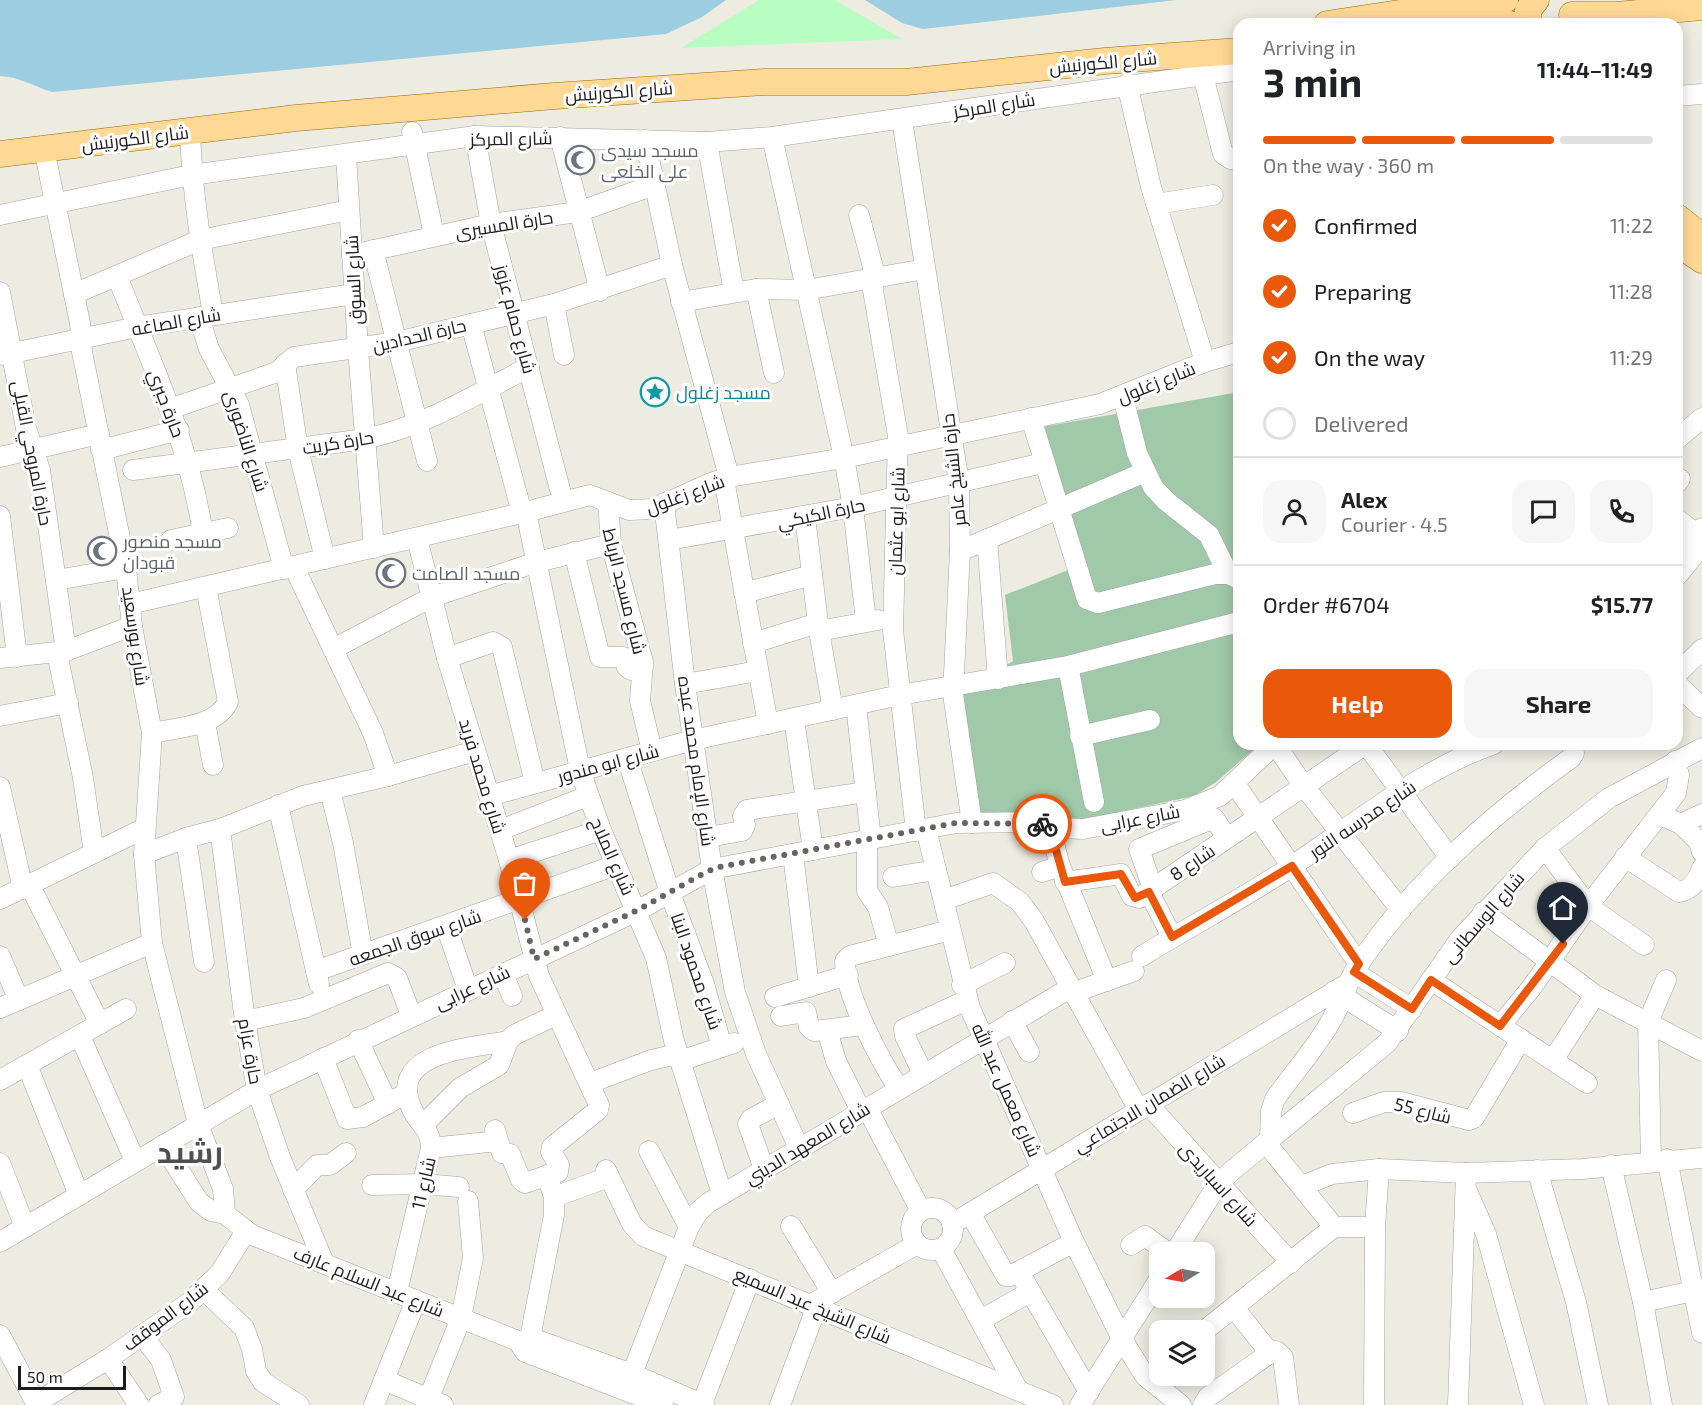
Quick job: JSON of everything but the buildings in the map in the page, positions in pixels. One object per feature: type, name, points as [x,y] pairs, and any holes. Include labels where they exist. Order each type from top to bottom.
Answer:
[{"type":"main road","points":[[1512,18],[1528,10],[1536,0]]},
{"type":"main road","points":[[1367,18],[1460,4],[1507,18]]},
{"type":"main road","points":[[1570,17],[1617,15],[1702,6]]},
{"type":"main road","name":"شارع الكورنيش","points":[[0,154],[44,149],[72,138],[296,105],[692,71],[905,65],[1233,38]]},
{"type":"main road","name":"شارع الكورنيش","points":[[0,138],[72,138],[190,131],[296,118],[554,96],[765,82],[906,82],[1105,61],[1233,51]]},
{"type":"main road","points":[[1683,222],[1702,237]]},
{"type":"main road","points":[[1683,247],[1702,260]]},
{"type":"street","name":"شارع المركز","points":[[0,215],[191,175],[346,155],[413,137],[560,137],[706,142],[772,137],[902,120],[1127,84],[1233,71]]},
{"type":"street","points":[[1203,75],[1223,154],[1227,158],[1233,158]]},
{"type":"street","points":[[1127,84],[1156,204],[1205,362]]},
{"type":"street","points":[[1683,96],[1702,94]]},
{"type":"street","name":"حارة الشيخ عامر","points":[[902,120],[959,483],[960,551],[953,687],[972,823]]},
{"type":"street","name":"شارع الناضورى","points":[[190,131],[191,175],[200,240],[209,349],[231,388],[255,454],[289,568],[333,649],[373,733],[388,776]]},
{"type":"street","name":"شارع حمام عزوز","points":[[475,136],[491,224],[563,501]]},
{"type":"street","points":[[413,137],[434,235]]},
{"type":"street","points":[[560,137],[600,291]]},
{"type":"street","points":[[772,137],[844,458],[853,507],[866,621]]},
{"type":"street","points":[[645,140],[672,265],[726,478],[733,530],[768,724]]},
{"type":"street","points":[[706,142],[734,292]]},
{"type":"street","name":"شارع بورسعيد","points":[[44,149],[126,568],[132,626],[152,733],[144,854],[152,944],[198,1124]]},
{"type":"street","name":"شارع السوق","points":[[346,155],[354,294],[374,548]]},
{"type":"street","name":"حارة المسيرى","points":[[352,255],[491,224],[578,212],[654,185]]},
{"type":"street","points":[[1156,204],[1213,195]]},
{"type":"street","points":[[74,294],[200,240],[349,210]]},
{"type":"street","name":"شارع ابو عثمان","points":[[859,215],[873,267],[898,447],[892,618],[900,695],[921,830]]},
{"type":"street","points":[[373,250],[427,461]]},
{"type":"street","name":"حارة الحدادين","points":[[171,409],[277,372],[294,357],[397,342],[555,304],[600,291],[672,265]]},
{"type":"street","points":[[681,302],[756,289],[806,290],[925,269]]},
{"type":"street","name":"حارة جبري","points":[[117,276],[179,430],[189,462],[203,534]]},
{"type":"street","points":[[756,289],[774,374]]},
{"type":"street","name":"حارة المروحي القبلى","points":[[0,292],[7,354],[26,428],[40,470],[56,580],[61,652],[68,703],[94,853]]},
{"type":"street","name":"شارع الصاغه","points":[[7,354],[137,327],[354,294]]},
{"type":"street","points":[[555,304],[564,356]]},
{"type":"street","name":"شارع الملاح","points":[[471,324],[537,562],[580,770],[601,830],[638,910],[657,958],[679,1057],[722,1194]]},
{"type":"street","name":"شارع زغلول","points":[[130,604],[325,560],[590,495],[618,507],[641,511],[726,478],[844,458],[1077,410],[1123,397],[1205,362],[1233,354]]},
{"type":"street","points":[[285,364],[298,448],[325,560]]},
{"type":"street","name":"حارة كريت","points":[[133,470],[365,439],[417,425],[529,367]]},
{"type":"street","points":[[1123,397],[1137,453],[1153,487],[1166,501],[1209,536],[1233,574]]},
{"type":"street","points":[[1031,418],[1084,593],[1093,603],[1209,575],[1233,576]]},
{"type":"street","points":[[1683,435],[1700,423]]},
{"type":"street","points":[[0,457],[179,430]]},
{"type":"street","name":"حارة الكيكي","points":[[669,540],[805,517],[1043,463]]},
{"type":"street","points":[[960,551],[1145,472]]},
{"type":"street","name":"شارع مسجد الرباط","points":[[608,502],[611,544],[643,667],[640,708],[652,751]]},
{"type":"street","name":"شارع الإمام محمد عبده","points":[[664,503],[693,740],[712,869],[735,992],[750,1038],[799,1148]]},
{"type":"street","points":[[0,516],[8,657],[61,652],[132,626]]},
{"type":"street","points":[[805,517],[819,627],[833,711]]},
{"type":"street","points":[[1683,523],[1699,535]]},
{"type":"street","points":[[171,540],[228,528]]},
{"type":"street","points":[[1683,544],[1699,535]]},
{"type":"street","points":[[1683,565],[1699,535]]},
{"type":"street","name":"شارع محمد فريد","points":[[417,538],[447,658],[509,860],[534,959],[556,1015],[599,1105],[598,1110],[552,1147],[551,1152],[559,1168],[548,1175]]},
{"type":"street","points":[[987,539],[998,679]]},
{"type":"street","points":[[333,649],[432,597],[537,562],[611,544]]},
{"type":"street","points":[[574,552],[600,657],[604,659],[623,657],[628,669],[643,667]]},
{"type":"street","points":[[56,580],[126,568]]},
{"type":"street","points":[[744,593],[812,575]]},
{"type":"street","points":[[152,733],[205,722],[220,714],[228,702],[206,587]]},
{"type":"street","points":[[753,643],[819,627],[892,618]]},
{"type":"street","name":"شارع ابو مندور","points":[[489,796],[693,740],[900,695],[1068,666],[1233,624]]},
{"type":"street","points":[[447,658],[493,642],[502,647],[535,783]]},
{"type":"street","points":[[1683,668],[1702,649]]},
{"type":"street","points":[[1068,666],[1094,802]]},
{"type":"street","points":[[685,684],[758,671]]},
{"type":"street","points":[[1683,690],[1702,708]]},
{"type":"street","points":[[0,716],[68,703]]},
{"type":"street","points":[[856,705],[869,839],[867,891],[878,907],[889,946]]},
{"type":"street","points":[[794,719],[813,850]]},
{"type":"street","points":[[1080,736],[1150,720]]},
{"type":"street","points":[[205,722],[213,765]]},
{"type":"street","name":"شارع الوسطانى","points":[[1181,1242],[1218,1185],[1268,1141],[1376,1054],[1398,1030],[1431,980],[1483,912],[1545,848],[1609,798],[1702,748]]},
{"type":"street","name":"شارع عرابى","points":[[0,1242],[257,1090],[358,1040],[638,910],[712,869],[869,839],[972,823],[1028,822],[1083,829],[1185,810],[1220,796],[1268,750]]},
{"type":"street","points":[[1279,750],[1303,785],[1401,910]]},
{"type":"street","name":"شارع 8","points":[[1151,890],[1357,750]]},
{"type":"street","points":[[1370,750],[1450,858]]},
{"type":"street","name":"شارع مدرسه النور","points":[[1107,981],[1138,963],[1172,937],[1292,866],[1400,791],[1442,767],[1480,750]]},
{"type":"street","points":[[144,854],[186,838],[220,829],[278,805],[475,751]]},
{"type":"street","name":"شارع محمود البنا","points":[[627,758],[670,893],[704,984],[722,1047]]},
{"type":"street","points":[[1334,1227],[1268,1141],[1271,1111],[1275,1099],[1330,1023],[1347,981],[1401,910],[1450,858],[1520,795],[1575,758]]},
{"type":"street","points":[[1500,1026],[1550,963],[1588,906],[1625,857],[1660,815],[1678,785],[1675,761]]},
{"type":"street","points":[[1235,784],[1292,866],[1347,981],[1398,1030]]},
{"type":"street","points":[[0,787],[27,887],[75,974],[99,1024]]},
{"type":"street","points":[[330,790],[345,853],[363,955]]},
{"type":"street","points":[[708,837],[742,831],[745,825],[743,816],[747,810],[866,792]]},
{"type":"street","points":[[500,830],[588,796]]},
{"type":"street","points":[[278,805],[323,999]]},
{"type":"street","points":[[1681,824],[1702,814]]},
{"type":"street","points":[[1660,815],[1681,824],[1698,842],[1702,852]]},
{"type":"street","points":[[1172,937],[1151,890],[1139,849],[1214,818],[1227,838]]},
{"type":"street","points":[[1049,825],[1056,873],[1107,981]]},
{"type":"street","points":[[0,899],[145,828]]},
{"type":"street","name":"حارة عزام","points":[[220,829],[245,1021],[257,1090],[293,1190],[324,1263]]},
{"type":"street","points":[[509,860],[601,830]]},
{"type":"street","name":"شارع معمل عبد الله","points":[[921,830],[944,900],[964,993],[1074,1242],[1122,1339],[1149,1368]]},
{"type":"street","points":[[186,838],[204,962]]},
{"type":"street","points":[[1545,848],[1588,906],[1644,945]]},
{"type":"street","points":[[793,854],[809,987]]},
{"type":"street","points":[[1625,857],[1679,892],[1688,890],[1701,875]]},
{"type":"street","name":"شارع سوق الجمعه","points":[[316,971],[520,901],[616,865]]},
{"type":"street","points":[[893,878],[936,870]]},
{"type":"street","points":[[1056,873],[1118,873],[1123,876],[1135,898],[1151,890]]},
{"type":"street","name":"شارع اسباريدى","points":[[944,900],[993,882],[1004,889],[1034,921],[1071,991],[1144,1107],[1291,1263]]},
{"type":"street","points":[[1483,912],[1595,995],[1702,1051]]},
{"type":"street","points":[[446,926],[468,990]]},
{"type":"street","points":[[898,1089],[863,1024],[848,975],[847,958],[950,930]]},
{"type":"street","points":[[0,1008],[75,974],[152,944]]},
{"type":"street","points":[[0,956],[19,1000]]},
{"type":"street","points":[[923,1074],[905,1036],[904,1029],[964,993],[1005,963]]},
{"type":"street","points":[[245,1021],[304,1008],[388,973],[397,978],[411,1015]]},
{"type":"street","points":[[503,973],[512,996]]},
{"type":"street","points":[[775,997],[848,975]]},
{"type":"street","points":[[1431,980],[1587,1083]]},
{"type":"street","points":[[1666,980],[1648,1022],[1659,1161],[1698,1290],[1702,1334]]},
{"type":"street","name":"شارع المعهد الديني","points":[[627,1390],[689,1227],[698,1212],[722,1194],[1012,1021],[1071,991],[1107,981]]},
{"type":"street","points":[[1347,981],[1412,1009]]},
{"type":"street","name":"شارع الضمان الاجتماعي","points":[[952,1224],[1347,981]]},
{"type":"street","points":[[1553,1060],[1595,995]]},
{"type":"street","points":[[0,1080],[126,1009]]},
{"type":"street","points":[[781,1016],[804,1011],[808,1013],[811,1030],[827,1030],[863,1024]]},
{"type":"street","points":[[424,1124],[460,1088],[499,1065],[508,1041],[514,1035],[556,1015]]},
{"type":"street","points":[[1012,1021],[1029,1052]]},
{"type":"street","points":[[827,1030],[836,1061],[921,1211]]},
{"type":"street","points":[[80,1036],[135,1161]]},
{"type":"street","points":[[590,1083],[651,1060],[679,1057],[750,1038]]},
{"type":"street","name":"شارع 55","points":[[1353,1113],[1384,1102],[1401,1102],[1469,1120],[1474,1118],[1521,1039]]},
{"type":"street","points":[[358,1040],[388,1104]]},
{"type":"street","points":[[323,1058],[348,1119],[363,1117],[388,1104],[408,1086],[421,1062],[436,1056],[508,1041]]},
{"type":"street","points":[[27,1065],[79,1195]]},
{"type":"street","name":"شارع 11","points":[[397,1293],[431,1148],[431,1138],[424,1124],[411,1108],[408,1086]]},
{"type":"street","points":[[764,1169],[748,1124],[751,1119],[779,1104]]},
{"type":"street","points":[[198,1124],[223,1189],[225,1214]]},
{"type":"street","points":[[431,1148],[497,1135],[503,1154],[511,1155],[523,1182],[548,1175],[554,1197],[544,1273],[524,1340]]},
{"type":"street","name":"شارع عبد السلام عارف","points":[[162,1145],[199,1202],[211,1211],[225,1214],[246,1231],[397,1293],[524,1340],[663,1405]]},
{"type":"street","points":[[649,1151],[689,1227]]},
{"type":"street","points":[[293,1190],[316,1165],[330,1165],[346,1153]]},
{"type":"street","points":[[1302,1186],[1332,1174],[1378,1169],[1465,1179],[1537,1170],[1702,1158]]},
{"type":"street","points":[[0,1162],[25,1227]]},
{"type":"street","points":[[1611,1165],[1643,1302],[1662,1405]]},
{"type":"street","points":[[1374,1405],[1375,1227],[1378,1169]]},
{"type":"street","points":[[1537,1170],[1576,1302],[1599,1405]]},
{"type":"street","name":"شارع الشيخ عبد السميع","points":[[554,1197],[608,1174],[638,1231],[1053,1405]]},
{"type":"street","points":[[1458,1405],[1465,1179]]},
{"type":"street","points":[[1465,1179],[1486,1234],[1534,1405]]},
{"type":"street","points":[[372,1185],[424,1184],[464,1194],[473,1258],[461,1318],[432,1403],[384,1380]]},
{"type":"street","points":[[937,1209],[947,1215],[952,1224],[952,1235],[941,1249],[928,1250],[917,1245],[913,1239],[911,1226],[916,1215],[921,1211],[937,1209]]},
{"type":"street","points":[[970,1213],[1002,1274],[1010,1276],[1074,1242]]},
{"type":"street","points":[[791,1226],[832,1293]]},
{"type":"street","points":[[1215,1322],[1334,1227],[1375,1227]]},
{"type":"street","name":"شارع الموقف","points":[[37,1404],[108,1359],[204,1290],[233,1254],[246,1231]]},
{"type":"street","points":[[1131,1245],[1145,1236],[1153,1242]]},
{"type":"street","points":[[780,1405],[815,1305],[917,1245]]},
{"type":"street","points":[[941,1249],[1018,1390]]},
{"type":"street","points":[[1018,1272],[1084,1398]]},
{"type":"street","points":[[703,1405],[750,1279]]},
{"type":"street","points":[[204,1290],[244,1328],[252,1348],[256,1371],[263,1382],[299,1405]]},
{"type":"street","points":[[1643,1302],[1698,1290]]},
{"type":"street","points":[[981,1320],[1030,1292]]},
{"type":"street","points":[[1084,1398],[1149,1296]]},
{"type":"street","points":[[374,1405],[416,1300]]},
{"type":"street","points":[[1234,1308],[1270,1353]]},
{"type":"street","points":[[0,1335],[37,1404]]},
{"type":"street","points":[[142,1335],[161,1360],[166,1401]]},
{"type":"street","points":[[1203,1405],[1208,1397],[1276,1351],[1283,1357],[1289,1405]]},
{"type":"street","points":[[108,1359],[139,1405]]},
{"type":"street","name":"شارع معمل عبد الله","points":[[1165,1386],[1181,1405]]},
{"type":"street","name":"شارع عبد السلام عارف","points":[[627,1390],[703,1405]]},
{"type":"green space","points":[[759,0],[835,0],[902,39],[681,48]]},
{"type":"green space","points":[[1233,393],[1233,750],[1253,750],[1216,782],[1194,796],[1072,822],[979,814],[961,694],[1013,661],[1005,595],[1086,563],[1042,427]]},
{"type":"water","points":[[0,0],[726,0],[702,17],[666,34],[52,92],[20,80],[0,76]]},
{"type":"water","points":[[865,0],[1177,0],[923,29],[902,23]]},
{"type":"way so far","points":[[525,920],[534,959],[638,910],[719,867],[956,823],[1028,822],[1042,824]]},
{"type":"place","name":"مسجد سيدى على الخلعى","points":[[580,160]]},
{"type":"place","name":"مسجد زغلول","points":[[655,392]]},
{"type":"place","name":"مسجد منصور قبودان","points":[[102,551]]},
{"type":"place","name":"مسجد الصامت","points":[[391,573]]},
{"type":"district","name":"رشيد","points":[[190,1151]]},
{"type":"route","points":[[1042,824],[1049,825],[1065,882],[1121,874],[1135,898],[1149,892],[1172,937],[1292,866],[1359,964],[1354,972],[1412,1009],[1431,980],[1500,1026],[1563,944]]}]
